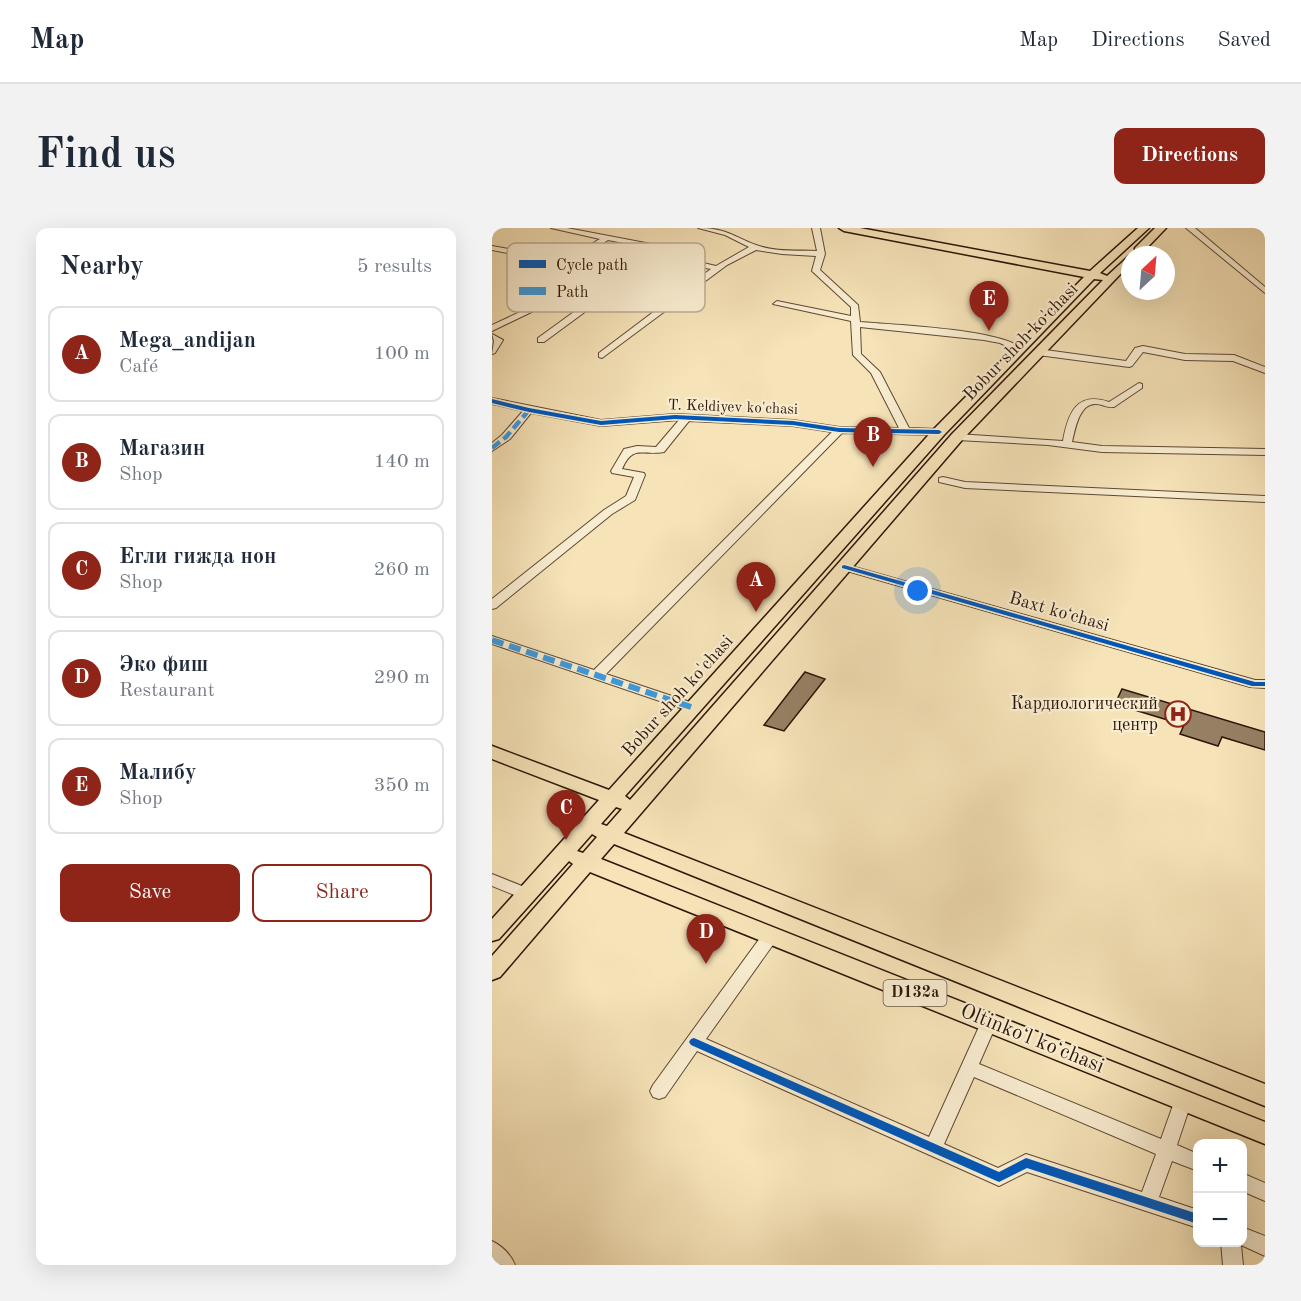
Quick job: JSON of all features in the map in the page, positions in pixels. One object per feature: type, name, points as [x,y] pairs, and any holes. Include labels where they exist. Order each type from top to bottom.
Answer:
[{"type":"main road","points":[[844,228],[1104,274]]},
{"type":"main road","points":[[871,228],[1104,274]]},
{"type":"main road","name":"Bobur shoh ko'chasi","points":[[492,971],[957,437],[1038,351],[1144,228]]},
{"type":"main road","points":[[1142,246],[1161,228]]},
{"type":"main road","name":"Bobur shoh ko'chasi","points":[[492,933],[939,432],[1019,349],[1104,274],[1121,264]]},
{"type":"main road","points":[[492,752],[635,806],[631,830],[641,847]]},
{"type":"main road","points":[[613,798],[607,854],[620,875]]},
{"type":"main road","name":"Oltinkoʻl koʻchasi","points":[[588,826],[1265,1095]]},
{"type":"main road","name":"Oltinkoʻl koʻchasi","points":[[564,852],[1265,1133]]},
{"type":"street","points":[[555,228],[628,243]]},
{"type":"street","points":[[702,228],[727,233],[755,247],[782,252],[821,254]]},
{"type":"street","points":[[816,228],[821,254],[816,271],[855,307],[857,355],[875,372],[905,430]]},
{"type":"street","points":[[1190,228],[1265,291]]},
{"type":"street","points":[[598,243],[605,239]]},
{"type":"street","points":[[705,276],[755,247]]},
{"type":"street","points":[[492,248],[507,251]]},
{"type":"street","points":[[705,266],[716,268]]},
{"type":"street","points":[[777,304],[855,321],[984,337],[1003,341],[1019,349]]},
{"type":"street","points":[[492,328],[527,312]]},
{"type":"street","points":[[541,340],[580,312]]},
{"type":"street","points":[[602,355],[658,312]]},
{"type":"street","points":[[492,336],[499,340],[492,351]]},
{"type":"street","points":[[1038,351],[1129,364],[1138,350],[1143,349],[1185,357],[1234,358],[1265,370]]},
{"type":"street","points":[[1067,444],[1071,423],[1086,403],[1094,400],[1111,405],[1139,387]]},
{"type":"street","name":"T. Keldiyev ko'chasi","points":[[492,401],[529,411],[601,423],[686,418],[793,423],[839,430],[939,432]]},
{"type":"street","points":[[492,448],[506,437],[529,411]]},
{"type":"street","points":[[492,605],[608,512],[631,498],[640,475],[616,471],[622,455],[630,450],[660,450],[663,443],[676,432],[686,418]]},
{"type":"street","points":[[596,676],[839,430]]},
{"type":"street","points":[[957,437],[1067,444],[1102,449],[1265,452]]},
{"type":"street","points":[[943,480],[965,485],[1265,499]]},
{"type":"street","name":"Baxt koʻchasi","points":[[844,567],[1255,684],[1265,684]]},
{"type":"street","points":[[492,640],[694,708]]},
{"type":"street","points":[[492,880],[527,894]]},
{"type":"street","points":[[658,1091],[771,935]]},
{"type":"street","points":[[933,1147],[989,1023]]},
{"type":"street","points":[[694,1042],[999,1177],[1026,1163],[1193,1219]]},
{"type":"street","points":[[968,1068],[1193,1161]]},
{"type":"street","points":[[1148,1203],[1183,1100]]},
{"type":"street","points":[[1247,1184],[1265,1192]]},
{"type":"street","points":[[1247,1238],[1265,1246]]},
{"type":"street","points":[[1231,1247],[1233,1265]]},
{"type":"street","points":[[492,1251],[505,1265]]},
{"type":"building","points":[[805,672],[825,679],[784,731],[764,725]]},
{"type":"building","name":"Кардиологический центр","points":[[1122,689],[1265,732],[1265,750],[1222,737],[1218,746],[1180,734],[1184,725],[1115,704]]},
{"type":"marked path","points":[[492,448],[506,437],[529,410]]},
{"type":"marked path","points":[[492,640],[694,708]]},
{"type":"cycle path","points":[[492,401],[601,423],[675,417],[793,423],[839,430],[939,432]]},
{"type":"cycle path","points":[[844,567],[1255,684],[1265,684]]},
{"type":"cycle path","points":[[694,1042],[999,1177],[1026,1163],[1193,1217]]},
{"type":"place","name":"Малибу","points":[[989,331]]},
{"type":"place","name":"Магазин","points":[[873,467]]},
{"type":"place","name":"Mega_andijan","points":[[756,612]]},
{"type":"place","name":"Кардиологический центр","points":[[1178,714]]},
{"type":"place","name":"Егли гижда нон","points":[[566,840]]},
{"type":"place","name":"Эко фиш","points":[[706,964]]}]
